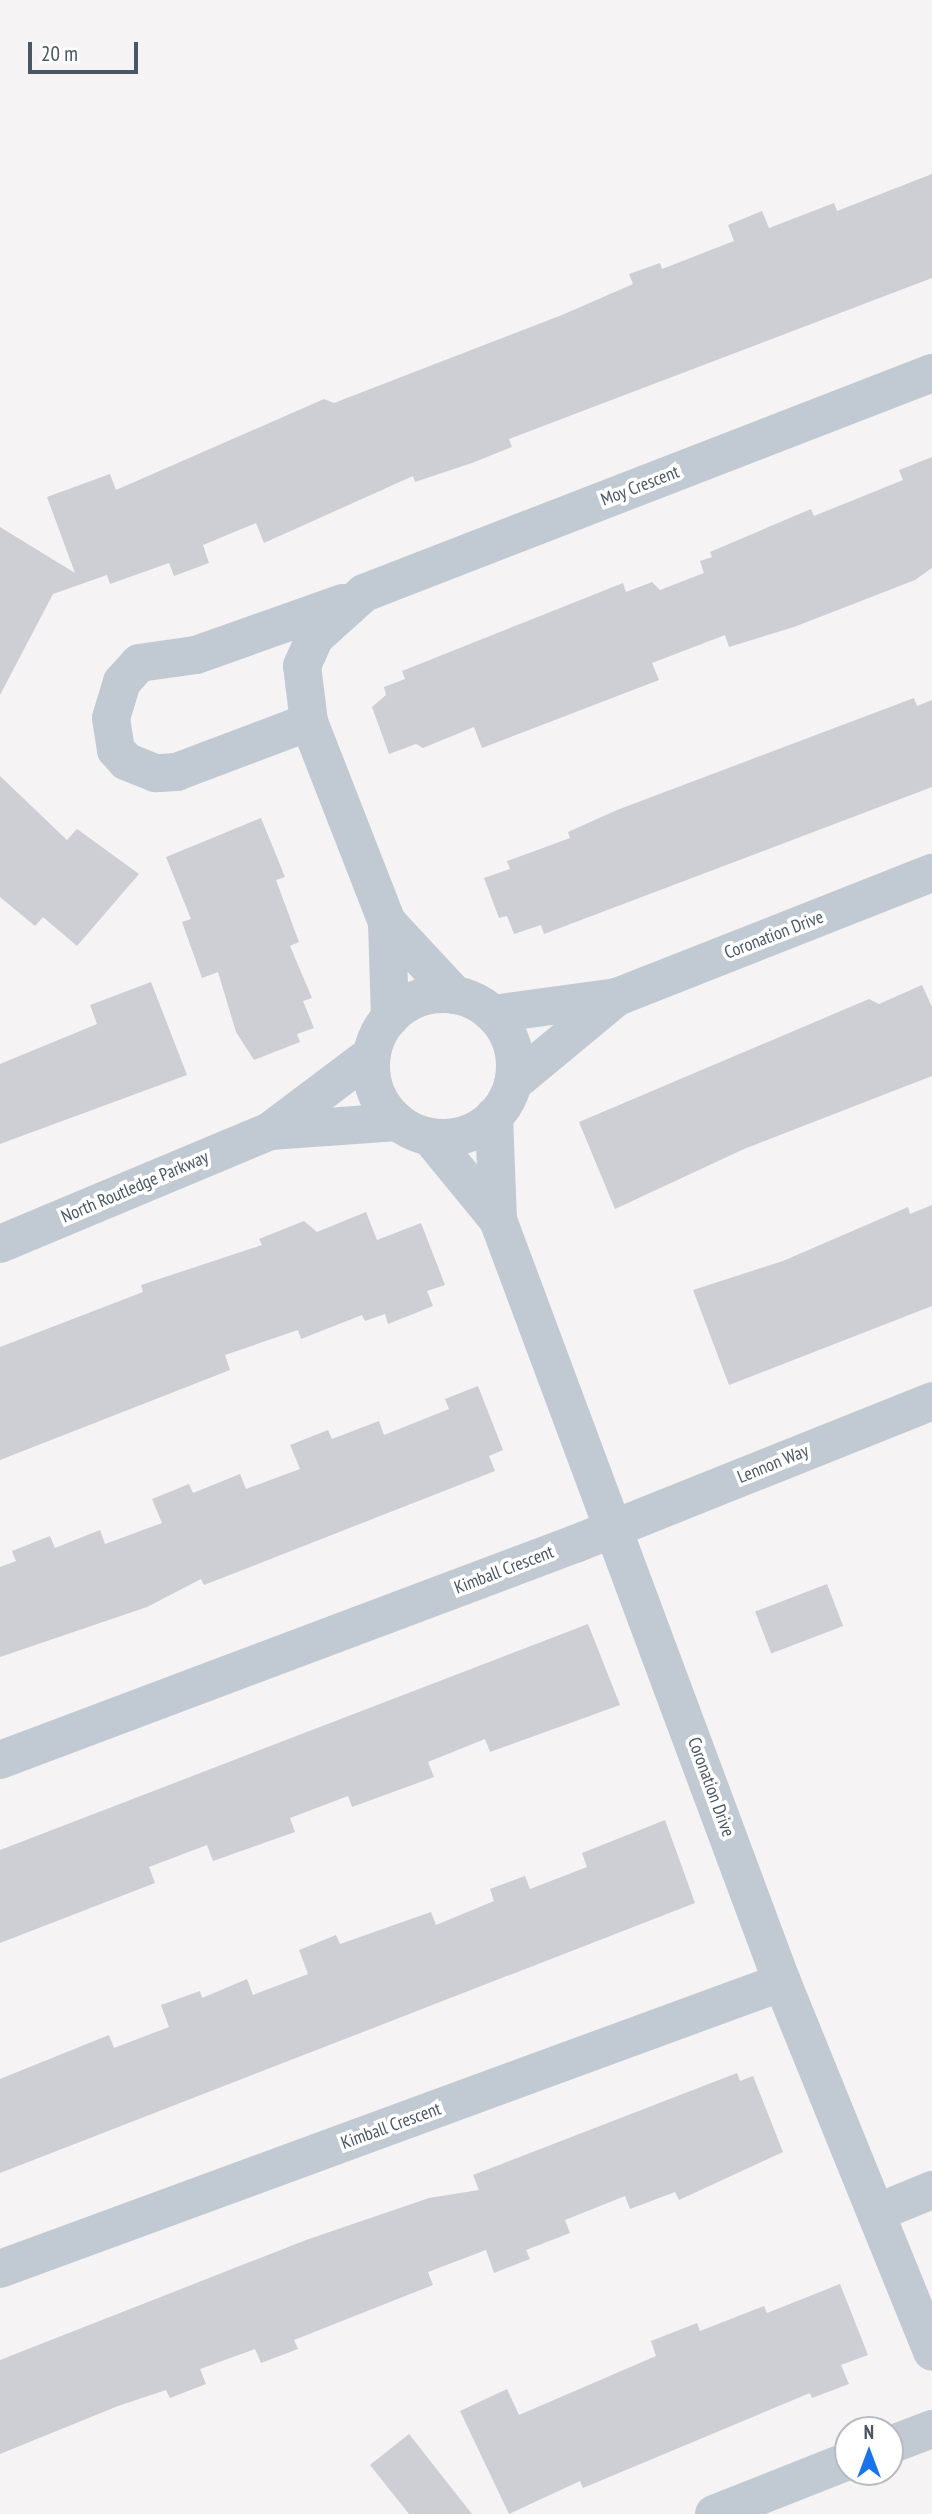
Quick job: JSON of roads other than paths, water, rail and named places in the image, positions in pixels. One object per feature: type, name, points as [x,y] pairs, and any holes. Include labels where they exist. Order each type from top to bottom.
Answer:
[{"type":"street","name":"Moy Crescent","points":[[309,722],[177,772],[155,773],[126,761],[116,750],[111,718],[122,682],[139,663],[196,655],[350,601],[932,373]]},
{"type":"street","name":"Moy Crescent","points":[[350,601],[315,638],[302,666],[309,722],[387,922],[390,1018]]},
{"type":"street","name":"Coronation Drive","points":[[493,1014],[617,997],[932,873]]},
{"type":"street","name":"Moy Crescent","points":[[387,922],[455,995]]},
{"type":"street","points":[[431,995],[455,995],[493,1014],[512,1046],[513,1083],[494,1116],[453,1137],[414,1129],[372,1080],[372,1055],[390,1018],[431,995]]},
{"type":"street","name":"Coronation Drive","points":[[513,1083],[617,997]]},
{"type":"street","name":"North Routledge Parkway","points":[[0,1244],[270,1131],[372,1055]]},
{"type":"street","name":"Coronation Drive","points":[[494,1116],[498,1220],[615,1527],[782,1982],[932,2352]]},
{"type":"street","name":"Coronation Drive","points":[[414,1129],[498,1220]]},
{"type":"street","name":"North Routledge Parkway","points":[[270,1131],[414,1129]]},
{"type":"street","name":"Lennon Way","points":[[615,1527],[932,1401]]},
{"type":"street","name":"Kimball Crescent","points":[[0,1760],[615,1527]]},
{"type":"street","name":"Kimball Crescent","points":[[0,2269],[782,1982]]},
{"type":"street","points":[[876,2213],[932,2190]]},
{"type":"street","points":[[904,2439],[932,2428]]},
{"type":"street","points":[[714,2514],[834,2467]]}]
